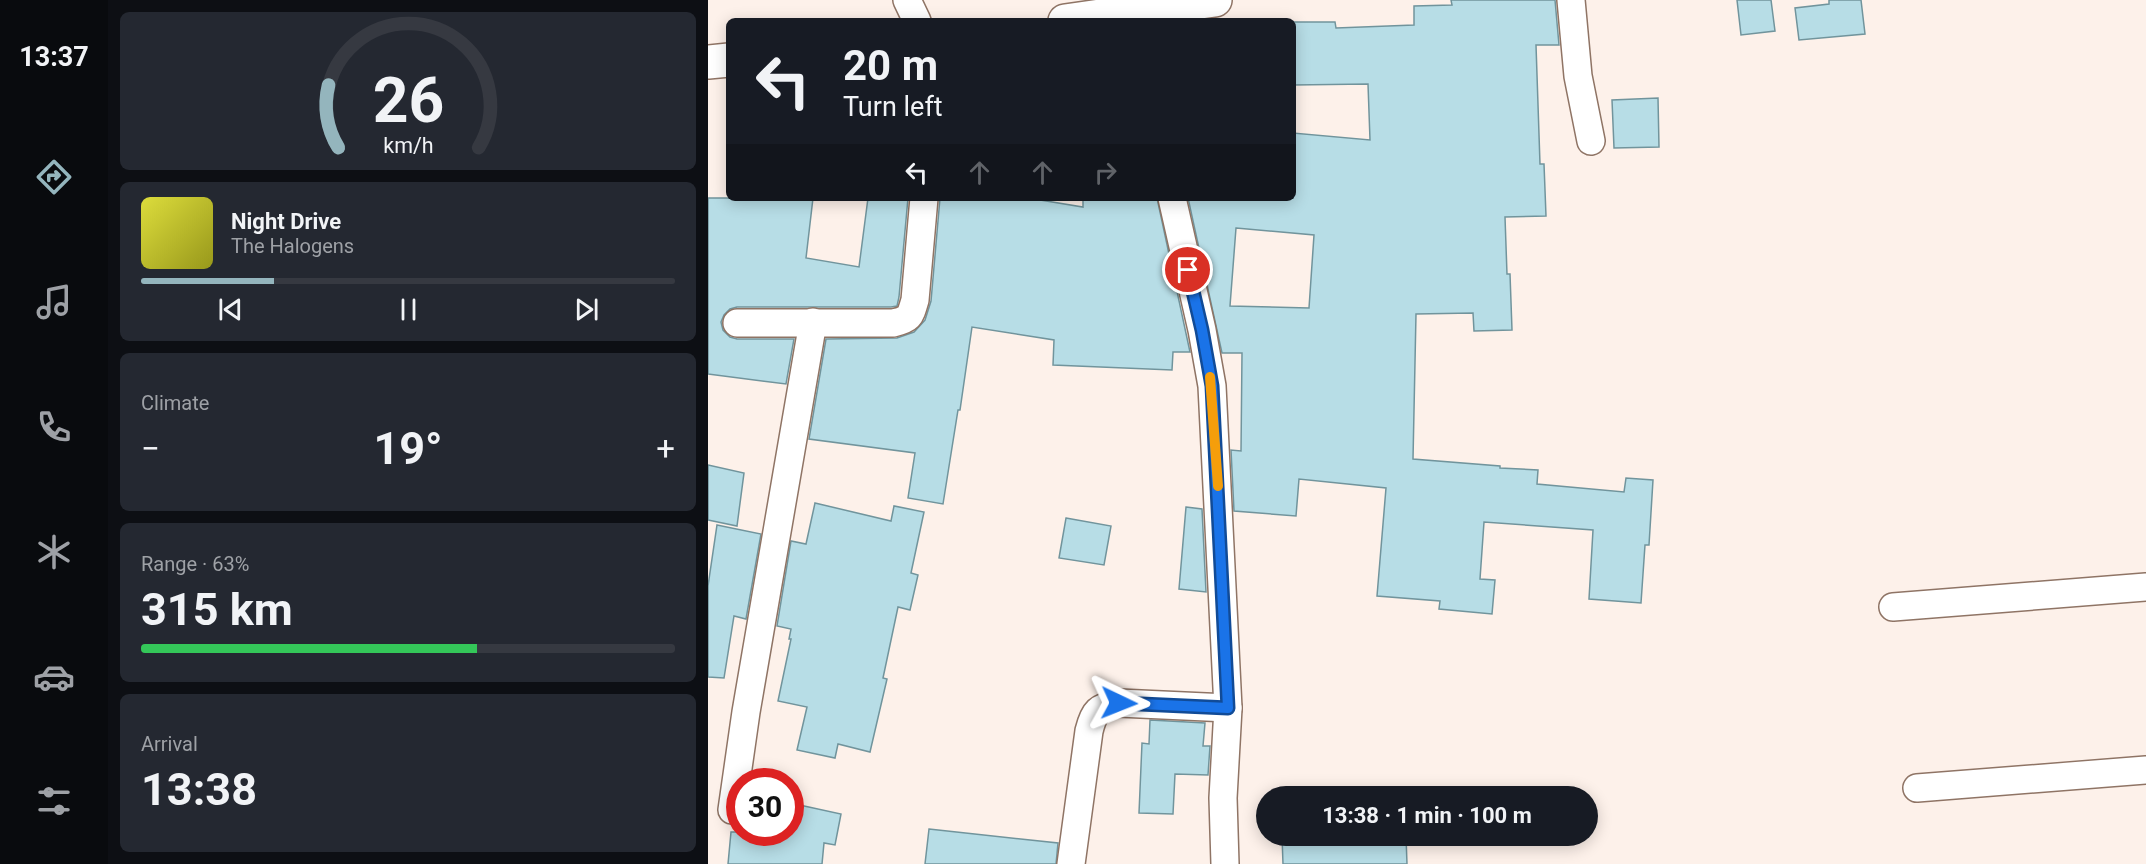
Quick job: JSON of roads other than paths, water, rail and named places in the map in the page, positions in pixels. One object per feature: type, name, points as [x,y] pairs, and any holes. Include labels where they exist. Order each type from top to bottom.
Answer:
[{"type":"main road","points":[[1114,18],[1164,15],[1215,0]]},
{"type":"main road","points":[[708,62],[726,60]]},
{"type":"street","points":[[907,0],[916,18]]},
{"type":"street","points":[[1571,0],[1578,76],[1591,141]]},
{"type":"street","points":[[737,323],[893,323],[905,320],[911,315],[915,300],[924,201]]},
{"type":"street","points":[[1173,201],[1202,330],[1212,386],[1228,708],[1223,798],[1225,864]]},
{"type":"street","points":[[738,768],[813,322]]},
{"type":"street","points":[[1893,607],[2146,587]]},
{"type":"street","points":[[1071,864],[1089,731],[1093,717],[1102,706],[1119,703],[1228,708]]},
{"type":"street","points":[[1917,788],[2146,770]]}]
